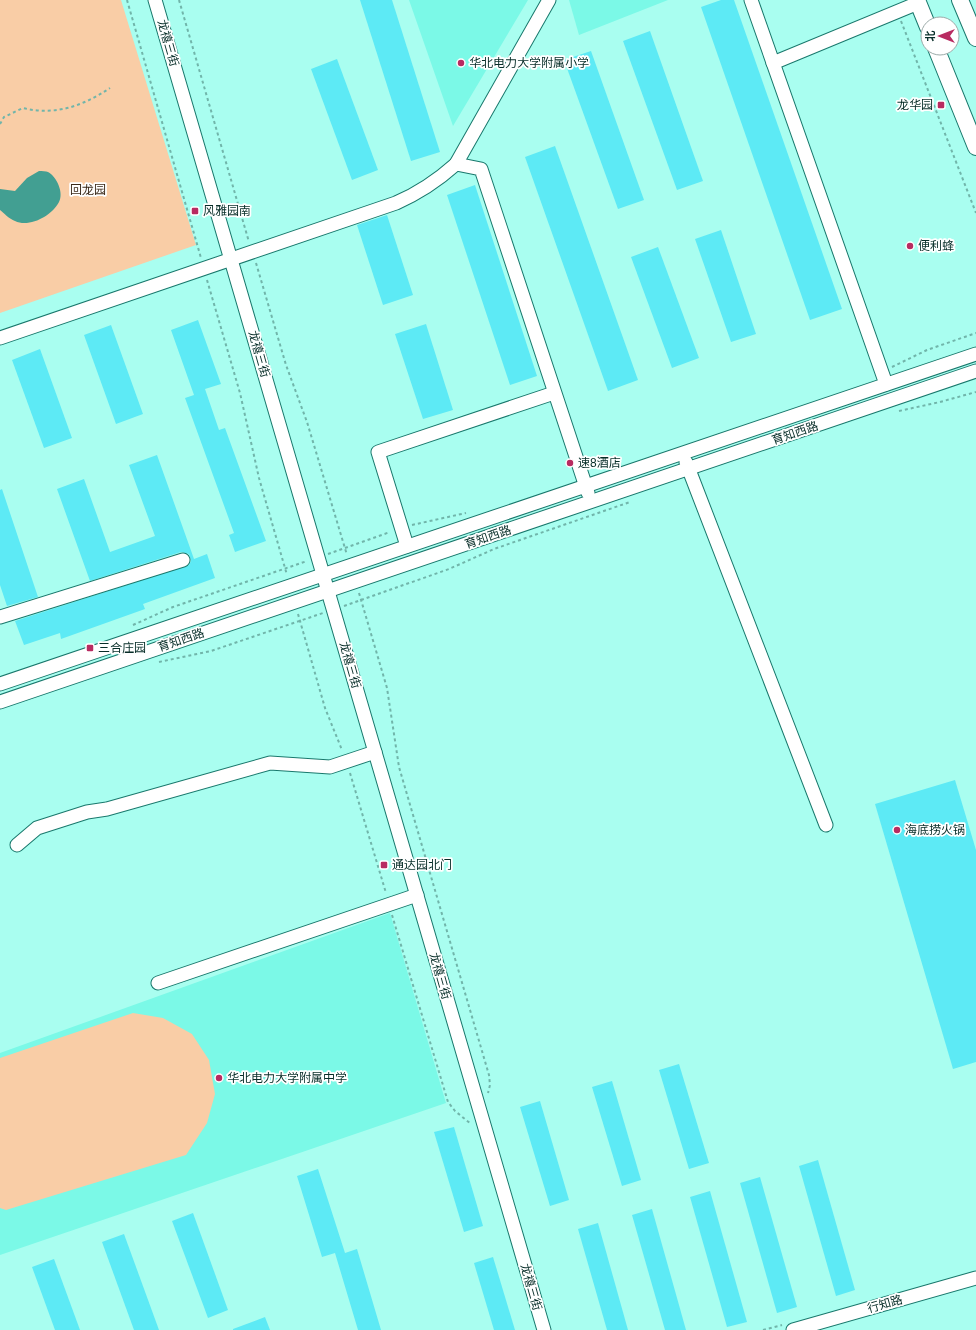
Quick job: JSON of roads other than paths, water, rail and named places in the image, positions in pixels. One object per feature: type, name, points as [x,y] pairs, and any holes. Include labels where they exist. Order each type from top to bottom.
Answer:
[{"type":"main road","points":[[960,0],[976,38]]},
{"type":"main road","points":[[918,2],[924,16]]},
{"type":"main road","points":[[939,56],[976,147]]},
{"type":"street","name":"龙禧三街","points":[[155,0],[544,1330]]},
{"type":"street","points":[[0,338],[396,203],[417,194],[437,181],[456,164],[549,0]]},
{"type":"street","points":[[751,0],[884,378]]},
{"type":"street","points":[[773,64],[918,2]]},
{"type":"street","points":[[456,164],[481,169],[591,502]]},
{"type":"street","name":"育知西路","points":[[0,684],[682,453],[884,378],[976,354]]},
{"type":"street","name":"育知西路","points":[[0,702],[976,371]]},
{"type":"street","points":[[407,546],[378,452],[554,393]]},
{"type":"street","points":[[682,453],[826,825]]},
{"type":"street","points":[[0,617],[183,560]]},
{"type":"street","points":[[17,845],[37,828],[88,812],[108,809],[270,763],[330,767],[375,752]]},
{"type":"street","points":[[158,983],[417,895]]},
{"type":"street","name":"行知路","points":[[793,1330],[976,1278]]},
{"type":"place","name":"华北电力大学附属小学","points":[[461,63]]},
{"type":"place","name":"龙华园","points":[[941,105]]},
{"type":"place","name":"风雅园南","points":[[195,211]]},
{"type":"place","name":"便利蜂","points":[[910,246]]},
{"type":"place","name":"速8酒店","points":[[570,463]]},
{"type":"place","name":"三合庄园","points":[[90,648]]},
{"type":"place","name":"海底捞火锅","points":[[897,830]]},
{"type":"place","name":"通达园北门","points":[[384,865]]},
{"type":"place","name":"华北电力大学附属中学","points":[[219,1078]]},
{"type":"park label","name":"回龙园","points":[[88,190]]}]
